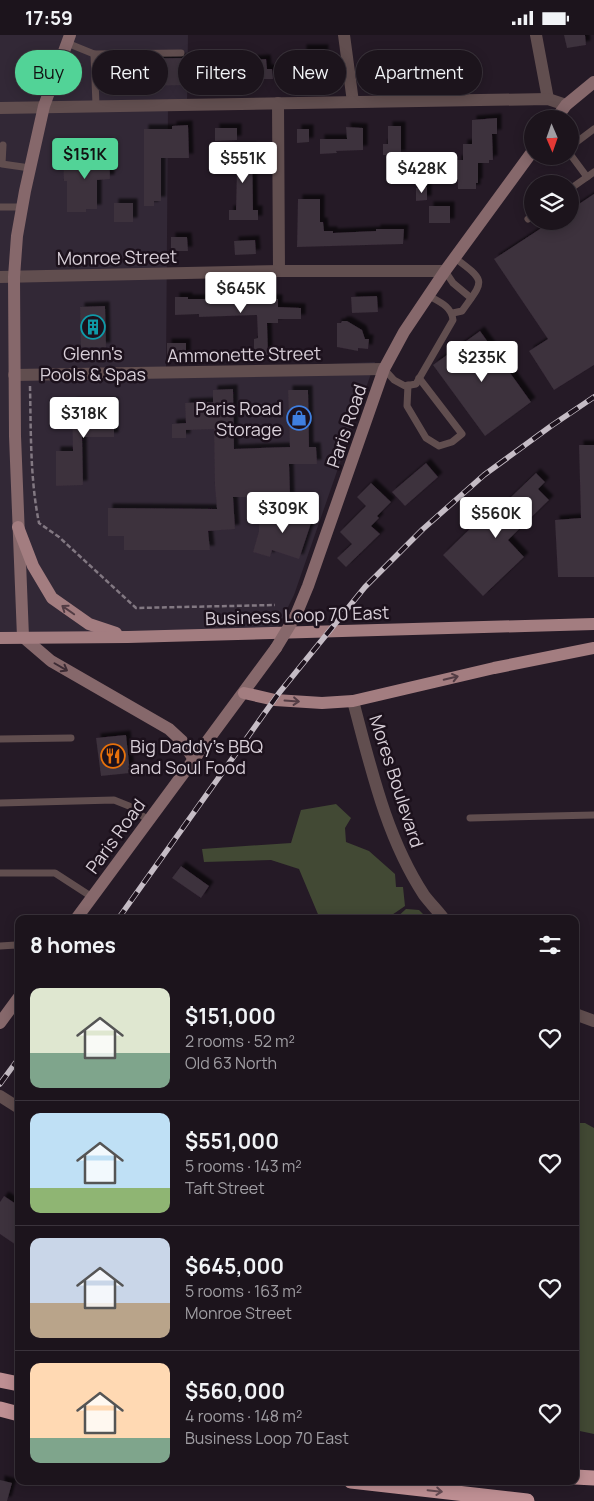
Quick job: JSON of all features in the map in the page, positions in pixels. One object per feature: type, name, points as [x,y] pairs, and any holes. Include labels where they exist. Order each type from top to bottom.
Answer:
[{"type":"highway","points":[[0,1380],[15,1383]]},
{"type":"highway","points":[[0,1409],[15,1413]]},
{"type":"highway","points":[[579,1477],[594,1478]]},
{"type":"highway","points":[[387,1485],[527,1501]]},
{"type":"main road","points":[[68,39],[44,106],[17,236],[14,277],[14,375],[23,637],[51,661],[169,729],[182,741],[193,758]]},
{"type":"main road","points":[[562,110],[594,82]]},
{"type":"main road","name":"Paris Road","points":[[79,915],[193,758],[244,693],[276,648],[296,615],[308,586],[384,369],[404,332],[445,271],[524,163]]},
{"type":"main road","points":[[18,527],[33,566],[52,598],[89,624],[128,637]]},
{"type":"main road","name":"Business Loop 70 East","points":[[0,637],[128,637],[594,624]]},
{"type":"main road","points":[[244,693],[275,700],[322,703],[353,701],[494,669],[594,649]]},
{"type":"main road","points":[[0,1023],[15,1002]]},
{"type":"street","points":[[344,35],[354,102]]},
{"type":"street","points":[[536,35],[548,99]]},
{"type":"street","points":[[0,108],[548,99],[566,105]]},
{"type":"street","points":[[278,103],[279,271]]},
{"type":"street","name":"Monroe Street","points":[[0,277],[279,271],[445,271]]},
{"type":"street","name":"Ammonette Street","points":[[14,375],[384,369]]},
{"type":"street","name":"Mores Boulevard","points":[[353,701],[392,836],[425,896],[441,915]]},
{"type":"street","points":[[579,1015],[594,1021]]},
{"type":"street","points":[[0,1096],[15,1105]]},
{"type":"lane","points":[[68,39],[92,53]]},
{"type":"lane","points":[[96,95],[96,105]]},
{"type":"lane","points":[[579,140],[594,129]]},
{"type":"lane","points":[[3,145],[2,164],[30,168]]},
{"type":"lane","points":[[579,163],[591,175],[579,183]]},
{"type":"lane","points":[[0,207],[22,207]]},
{"type":"lane","points":[[452,313],[462,311],[480,286],[479,278],[456,258]]},
{"type":"lane","points":[[445,271],[453,283],[471,298]]},
{"type":"lane","points":[[384,369],[394,380],[405,386],[416,383],[419,379],[453,320],[452,313],[446,306],[429,296]]},
{"type":"lane","points":[[408,385],[408,405],[426,437],[439,446],[452,442],[462,434],[419,379]]},
{"type":"lane","points":[[0,739],[71,738]]},
{"type":"lane","points":[[0,803],[114,800],[129,806],[148,820]]},
{"type":"lane","points":[[470,818],[594,815]]},
{"type":"lane","points":[[0,873],[55,873],[92,897]]},
{"type":"lane","points":[[0,946],[15,945]]},
{"type":"path","points":[[29,375],[31,451],[39,523],[59,537],[136,608],[275,605]]},
{"type":"shaded area","points":[[0,35],[188,35],[188,50],[178,50],[178,95],[187,95],[187,106],[168,107],[166,371],[375,362],[294,595],[276,631],[0,636]]},
{"type":"green space","points":[[336,804],[351,818],[345,828],[346,842],[369,851],[395,874],[396,887],[403,887],[405,906],[392,915],[318,915],[299,869],[271,860],[204,862],[202,849],[291,843],[301,810]]},
{"type":"green space","points":[[406,909],[419,910],[424,915],[399,915]]},
{"type":"green space","points":[[579,1123],[585,1123],[594,1128],[594,1434],[579,1431]]},
{"type":"building","points":[[564,35],[585,35],[586,45],[567,48]]},
{"type":"building","points":[[302,49],[324,49],[324,50]]},
{"type":"building","points":[[168,58],[178,58],[178,85],[168,85]]},
{"type":"building","points":[[264,59],[266,59],[267,69],[272,69],[273,79],[264,79]]},
{"type":"building","points":[[497,118],[497,134],[492,134],[493,160],[489,160],[489,163],[478,163],[478,183],[476,183],[476,189],[458,189],[457,160],[463,160],[463,144],[472,144],[472,120]]},
{"type":"building","points":[[188,125],[189,158],[161,158],[161,201],[154,201],[154,206],[144,206],[144,129],[172,129],[172,126]]},
{"type":"building","points":[[388,126],[401,126],[401,155],[383,155],[383,144],[388,144]]},
{"type":"building","points":[[346,127],[363,128],[363,150],[336,151],[337,153],[320,154],[320,139],[347,139]]},
{"type":"building","points":[[215,128],[237,128],[237,140],[215,141]]},
{"type":"building","points":[[297,129],[309,129],[309,142],[297,143]]},
{"type":"building","points":[[230,147],[252,147],[253,210],[258,210],[258,220],[229,220],[229,210],[236,210],[237,169],[230,169]]},
{"type":"building","points":[[109,153],[110,179],[97,180],[97,209],[86,209],[86,212],[67,212],[67,181],[64,181],[63,158],[74,157],[74,154]]},
{"type":"building","points":[[427,187],[427,200],[416,201],[416,188]]},
{"type":"building","points":[[594,194],[594,365],[554,390],[529,351],[548,339],[494,259],[538,230],[579,230],[579,204]]},
{"type":"building","points":[[298,199],[320,199],[320,222],[323,222],[324,231],[333,231],[333,233],[376,231],[376,229],[404,229],[403,244],[297,247]]},
{"type":"building","points":[[114,203],[133,203],[133,222],[114,222]]},
{"type":"building","points":[[429,206],[450,206],[450,223],[429,223]]},
{"type":"building","points":[[171,237],[187,237],[188,251],[171,251]]},
{"type":"building","points":[[255,240],[256,254],[235,255],[234,241]]},
{"type":"building","points":[[377,296],[378,312],[352,313],[351,297]]},
{"type":"building","points":[[175,297],[188,297],[188,299],[278,299],[278,307],[301,308],[301,319],[278,319],[278,323],[267,323],[268,355],[254,356],[254,339],[258,338],[257,315],[199,317],[199,314],[175,315]]},
{"type":"building","name":"Glenn's Pools & Spas","points":[[105,306],[106,347],[81,347],[80,307]]},
{"type":"building","points":[[347,321],[362,330],[365,339],[369,339],[368,349],[358,348],[358,351],[337,347],[337,323]]},
{"type":"building","points":[[480,331],[531,402],[485,436],[433,365]]},
{"type":"building","points":[[167,343],[186,343],[186,357],[167,357]]},
{"type":"building","points":[[233,389],[234,449],[290,447],[288,390],[308,390],[309,447],[316,447],[317,464],[289,464],[290,497],[233,497],[235,529],[208,531],[210,550],[124,550],[124,536],[108,536],[108,508],[217,509],[214,429],[186,430],[186,438],[172,438],[172,424],[186,423],[185,403],[213,402],[213,390]]},
{"type":"building","points":[[72,402],[114,402],[114,437],[82,437],[83,485],[56,486],[56,451],[73,451]]},
{"type":"building","points":[[579,445],[594,445],[594,577],[558,577],[555,520],[581,518]]},
{"type":"building","points":[[426,463],[438,477],[405,506],[392,492]]},
{"type":"building","points":[[536,473],[545,482],[538,489],[549,500],[508,540],[524,557],[483,596],[443,555],[484,515],[488,519]]},
{"type":"building","points":[[371,483],[391,502],[377,516],[379,518],[371,526],[380,534],[346,567],[337,558],[352,544],[340,532],[366,506],[357,497]]},
{"type":"building","points":[[314,514],[299,559],[272,550],[270,557],[253,552],[259,531],[259,516]]},
{"type":"building","name":"Big Daddy's BBQ and Soul Food","points":[[126,735],[130,773],[101,776],[96,738]]},
{"type":"building","points":[[181,866],[209,886],[201,898],[172,878]]},
{"type":"building","points":[[4,1196],[15,1203],[15,1244],[0,1234],[0,1202]]},
{"type":"building","points":[[0,1480],[12,1483],[7,1501],[0,1501]]},
{"type":"railway","points":[[121,915],[279,693],[365,587],[423,529],[484,475],[594,397]]},
{"type":"railway","points":[[0,1084],[15,1063]]},
{"type":"place","name":"Glenn's Pools & Spas","points":[[93,327]]},
{"type":"place","name":"Paris Road Storage","points":[[299,418]]},
{"type":"place","name":"Big Daddy's BBQ and Soul Food","points":[[113,756]]}]
